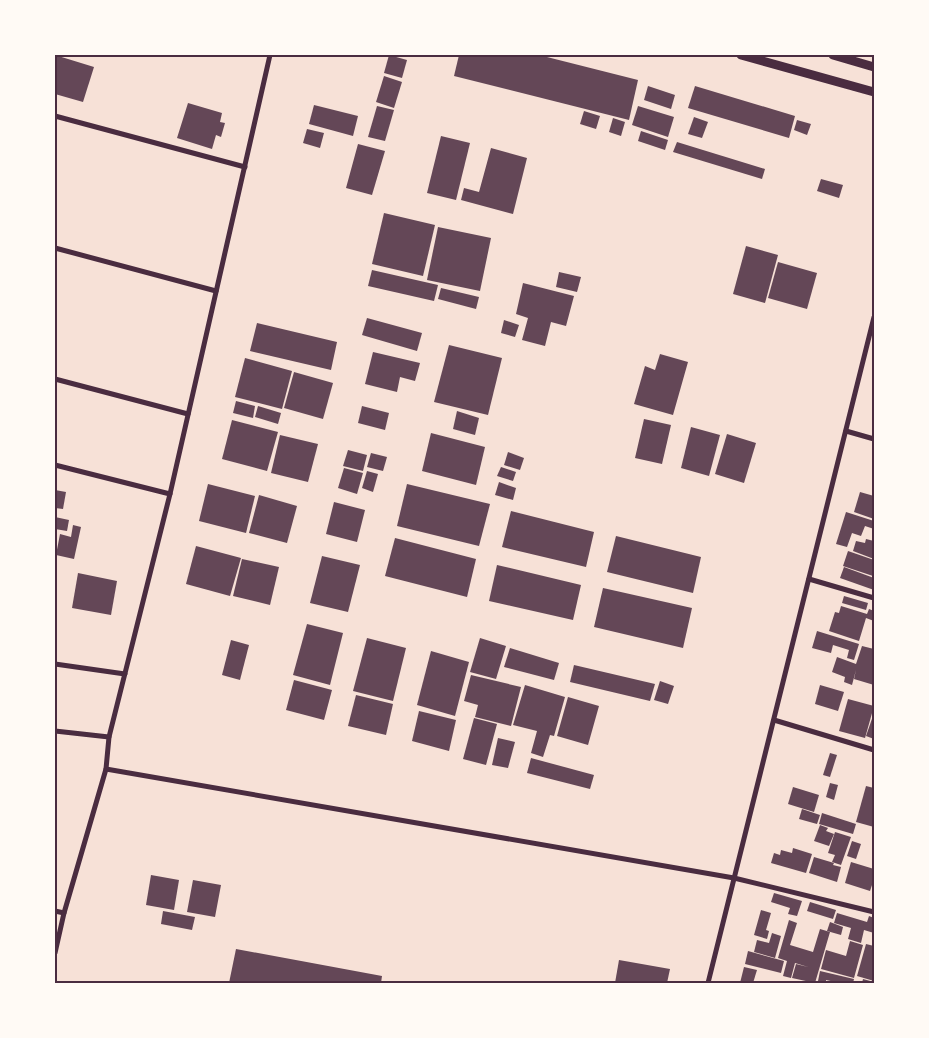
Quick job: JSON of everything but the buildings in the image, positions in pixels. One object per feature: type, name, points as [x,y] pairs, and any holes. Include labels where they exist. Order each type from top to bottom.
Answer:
[{"type":"street","points":[[55,953],[64,913],[106,768],[109,737],[170,494],[270,55]]},
{"type":"street","points":[[741,55],[874,92]]},
{"type":"street","points":[[833,55],[874,67]]},
{"type":"street","points":[[55,116],[245,167]]},
{"type":"street","points":[[55,248],[216,291]]},
{"type":"street","points":[[708,983],[874,317]]},
{"type":"street","points":[[55,379],[188,414]]},
{"type":"street","points":[[846,431],[874,439]]},
{"type":"street","points":[[55,465],[170,494]]},
{"type":"street","points":[[808,579],[874,598]]},
{"type":"street","points":[[55,664],[125,674]]},
{"type":"street","points":[[774,720],[874,750]]},
{"type":"street","points":[[55,731],[109,737]]},
{"type":"street","points":[[106,768],[734,878],[874,912]]},
{"type":"street","points":[[55,911],[64,913]]}]
